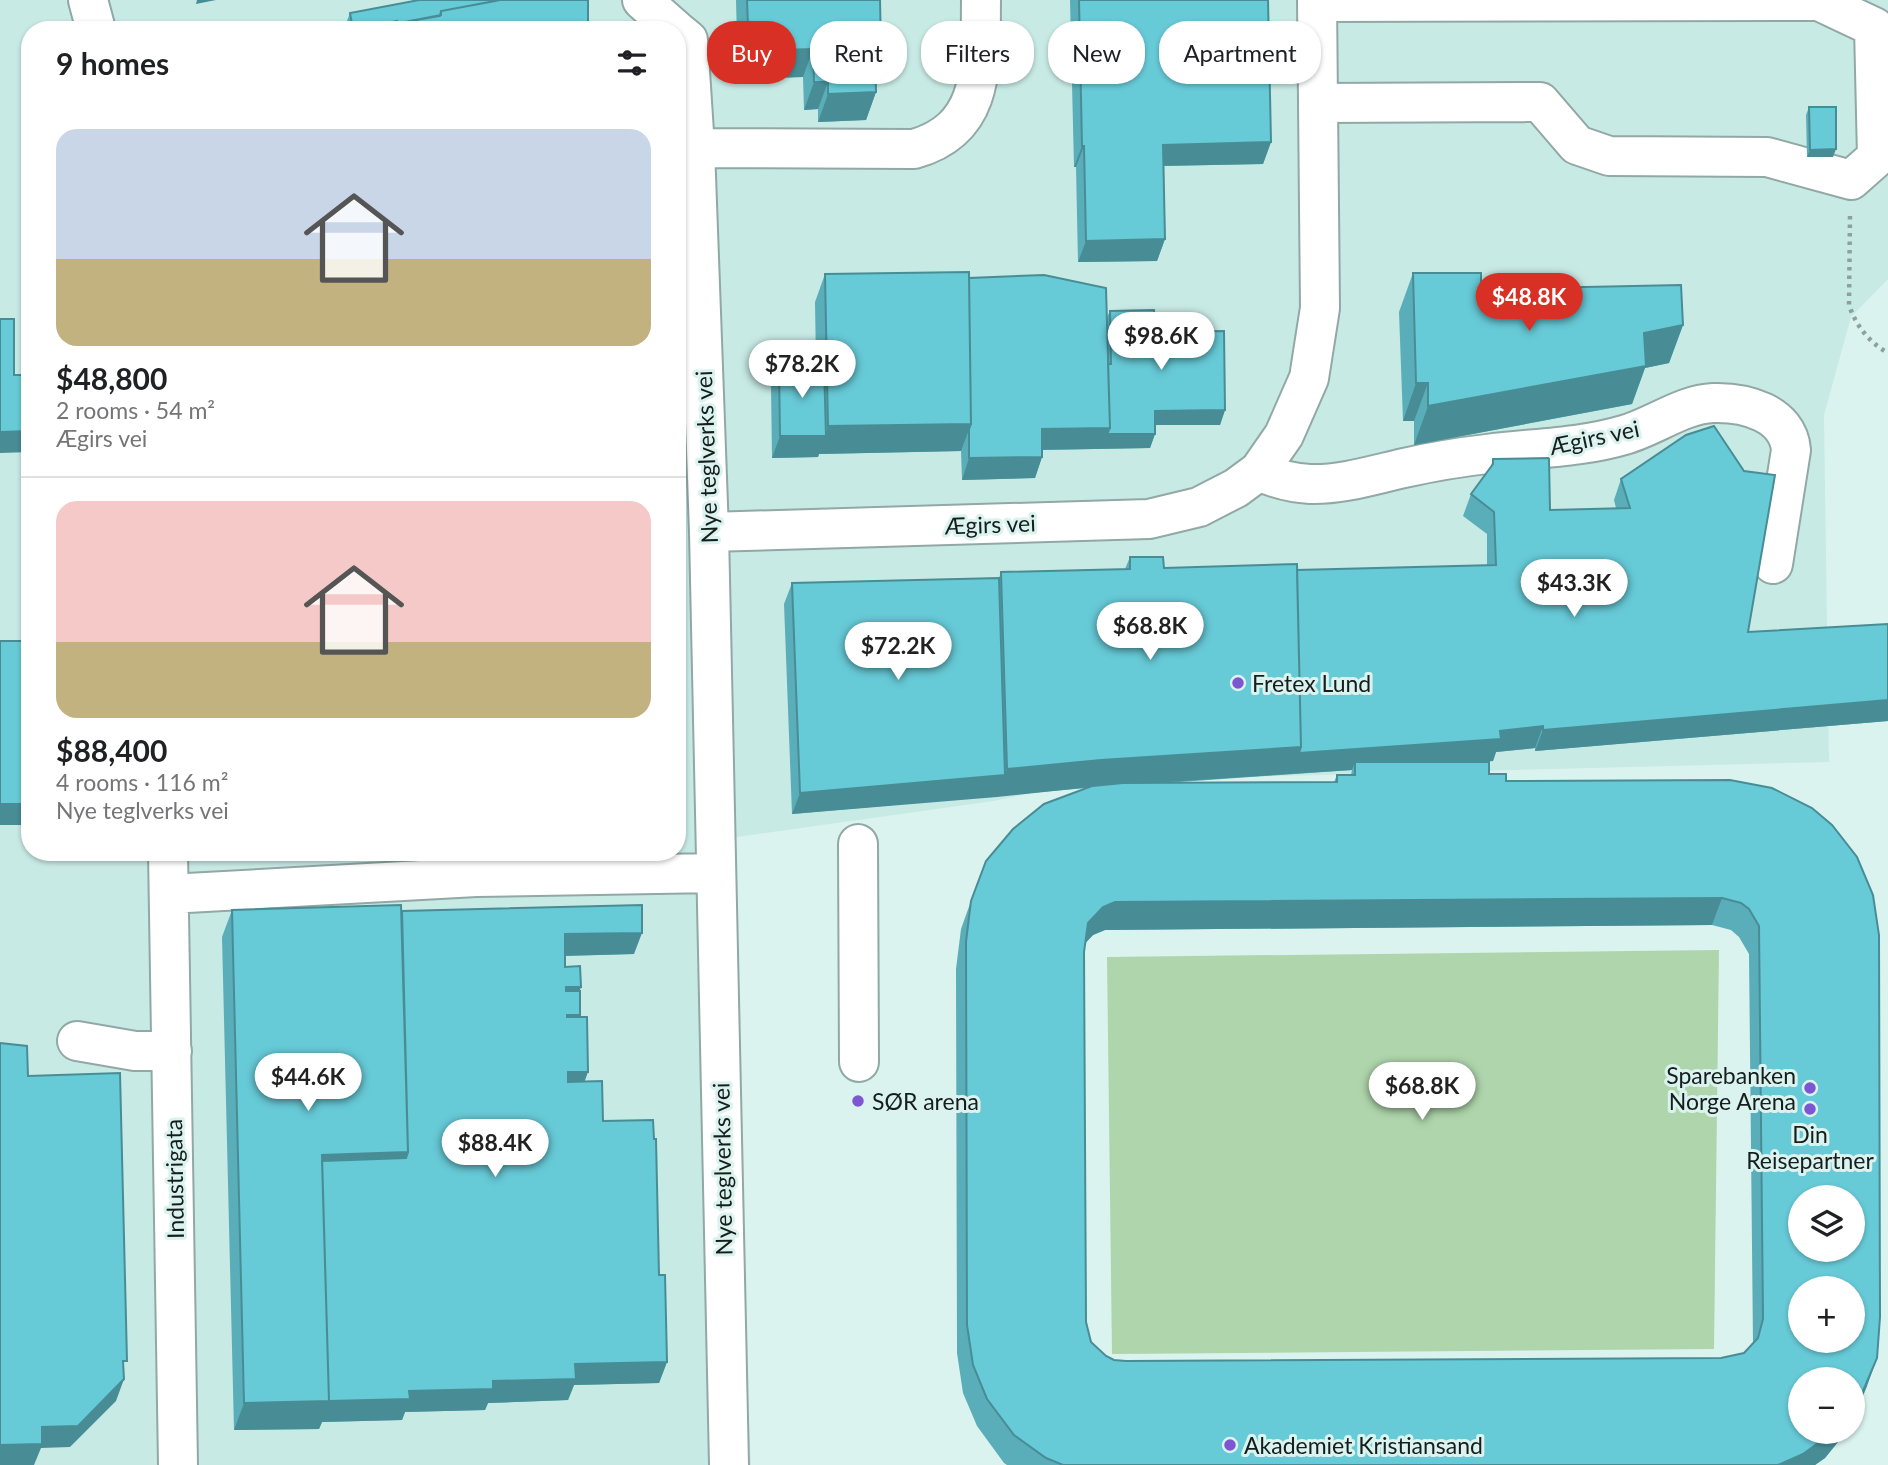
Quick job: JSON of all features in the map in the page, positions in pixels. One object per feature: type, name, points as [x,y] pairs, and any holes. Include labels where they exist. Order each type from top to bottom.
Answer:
[{"type":"street","points":[[88,0],[94,21]]},
{"type":"street","points":[[642,0],[665,21]]},
{"type":"street","points":[[695,148],[915,149],[940,139],[959,124],[975,95],[980,61],[981,0]]},
{"type":"street","points":[[1317,1],[1819,1],[1874,27],[1877,158],[1851,180],[1767,157],[1609,156],[1577,145],[1540,102],[1320,103]]},
{"type":"street","name":"Ægirs vei","points":[[709,532],[1149,519],[1199,507],[1236,488],[1259,471],[1284,435],[1309,378],[1321,308],[1317,1]]},
{"type":"street","name":"Nye teglverks vei","points":[[686,80],[695,148],[709,532],[729,1465]]},
{"type":"street","name":"Ægirs vei","points":[[1259,471],[1289,482],[1343,482],[1487,454],[1557,448],[1624,435],[1711,402],[1737,404],[1768,414],[1780,423],[1790,438],[1791,450],[1773,564]]},
{"type":"street","points":[[858,844],[859,1062]]},
{"type":"street","name":"Industrigata","points":[[168,861],[178,1465]]},
{"type":"street","points":[[169,894],[436,879],[716,873]]},
{"type":"street","points":[[77,1041],[135,1051],[172,1051]]},
{"type":"path","points":[[1851,180],[1849,305],[1864,334],[1888,353]]},
{"type":"shaded area","points":[[0,0],[1888,0],[1888,279],[1851,317],[1824,415],[1829,762],[1088,781],[994,801],[722,839],[751,1465],[0,1465]]},
{"type":"green space","points":[[1719,950],[1714,1349],[1112,1354],[1107,957]]},
{"type":"building","points":[[419,0],[496,0],[441,11],[440,16],[411,21],[351,21],[350,13]]},
{"type":"building","points":[[500,0],[588,0],[588,21],[410,21],[441,15],[441,11]]},
{"type":"building","points":[[747,0],[880,0],[880,21],[810,21],[810,49],[796,50],[796,21],[748,21]]},
{"type":"building","points":[[1079,0],[1268,0],[1268,21],[1159,21],[1159,84],[1270,84],[1271,142],[1163,145],[1165,239],[1086,241],[1081,84],[1145,84],[1145,21],[1079,21]]},
{"type":"building","points":[[828,84],[876,84],[876,92],[828,94]]},
{"type":"building","points":[[1809,107],[1836,107],[1836,149],[1810,150]]},
{"type":"building","points":[[969,272],[971,424],[828,426],[825,274]]},
{"type":"building","points":[[1413,273],[1481,273],[1481,289],[1681,285],[1683,325],[1644,333],[1646,366],[1428,406],[1428,383],[1416,383]]},
{"type":"building","points":[[1044,275],[1106,288],[1110,428],[1042,429],[1042,457],[969,458],[969,278]]},
{"type":"building","points":[[1154,310],[1154,332],[1224,331],[1225,410],[1155,411],[1155,434],[1107,434],[1110,428],[1110,311]]},
{"type":"building","points":[[0,319],[14,319],[14,375],[21,375],[21,431],[0,432]]},
{"type":"building","points":[[779,364],[824,364],[826,436],[780,436]]},
{"type":"building","points":[[1714,426],[1744,471],[1775,475],[1748,632],[1888,624],[1888,700],[1543,730],[1543,726],[1500,731],[1501,739],[1299,753],[1297,570],[1496,565],[1494,512],[1471,494],[1493,464],[1493,459],[1549,458],[1550,510],[1630,508],[1621,479],[1686,435]]},
{"type":"building","points":[[1130,557],[1163,557],[1164,568],[1297,564],[1301,747],[1007,769],[1001,572],[1130,569]]},
{"type":"building","points":[[999,578],[1005,775],[800,793],[792,583]]},
{"type":"building","points":[[0,641],[21,641],[21,804],[0,804]]},
{"type":"building","name":"Sparebanken Norge Arena","points":[[1355,762],[1489,762],[1489,774],[1506,774],[1506,781],[1730,780],[1772,788],[1812,808],[1832,825],[1857,857],[1873,895],[1879,935],[1880,1317],[1877,1358],[1865,1386],[1865,1367],[1788,1367],[1788,1444],[1817,1444],[1803,1454],[1778,1465],[1063,1465],[1046,1458],[1014,1435],[987,1399],[973,1365],[967,1325],[966,942],[971,901],[986,861],[1013,829],[1044,804],[1092,786],[1123,783],[1337,782],[1337,775],[1355,775]],"holes":[[[1722,898],[1741,903],[1749,909],[1759,926],[1763,1319],[1758,1338],[1744,1353],[1721,1358],[1126,1361],[1106,1356],[1091,1342],[1086,1322],[1084,952],[1088,923],[1103,907],[1115,902]]]},
{"type":"building","points":[[401,905],[408,1152],[322,1155],[329,1401],[244,1403],[232,910]]},
{"type":"building","points":[[642,905],[642,933],[565,934],[565,967],[580,966],[581,987],[566,987],[566,991],[580,991],[580,1015],[567,1017],[587,1017],[588,1072],[568,1072],[568,1082],[602,1081],[603,1121],[653,1120],[656,1139],[659,1275],[665,1275],[667,1362],[575,1364],[576,1379],[493,1381],[493,1389],[409,1391],[410,1399],[329,1401],[322,1161],[406,1158],[408,1152],[402,911]]},
{"type":"building","points":[[0,1043],[27,1046],[28,1076],[120,1073],[127,1361],[123,1361],[124,1379],[78,1426],[42,1427],[42,1444],[0,1445]]},
{"type":"place","name":"Fretex Lund","points":[[1238,683]]},
{"type":"place","name":"Sparebanken Norge Arena","points":[[1810,1088]]},
{"type":"place","name":"SØR arena","points":[[858,1101]]},
{"type":"place","name":"Din Reisepartner","points":[[1810,1109]]},
{"type":"place","name":"Akademiet Kristiansand","points":[[1230,1445]]}]
